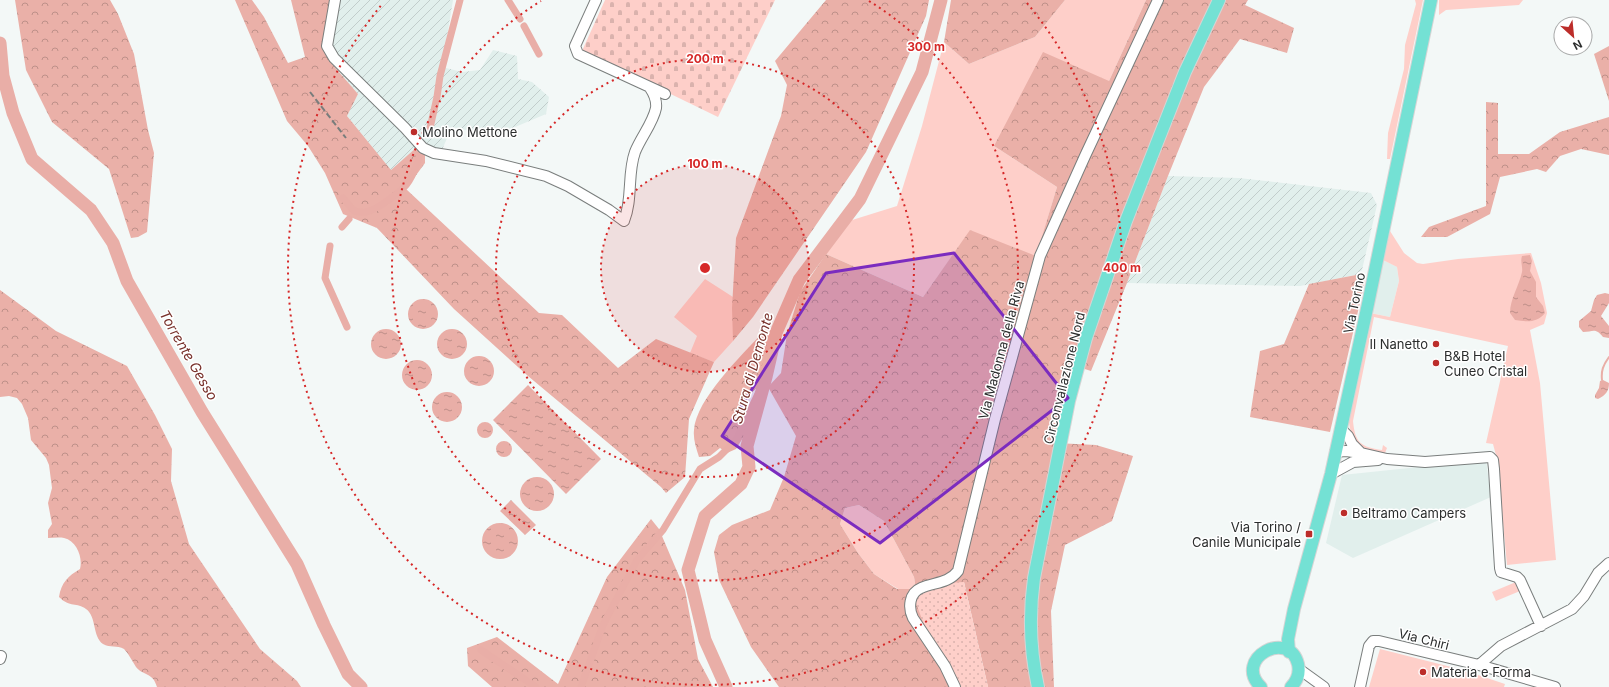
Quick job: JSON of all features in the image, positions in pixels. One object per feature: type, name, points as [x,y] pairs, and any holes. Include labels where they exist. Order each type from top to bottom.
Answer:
[{"type":"main road","name":"Circonvallazione Nord","points":[[1038,687],[1033,660],[1030,606],[1034,578],[1069,401],[1080,359],[1126,221],[1184,72],[1219,0]]},
{"type":"main road","name":"Via Torino","points":[[1289,652],[1288,639],[1294,609],[1331,474],[1431,0]]},
{"type":"main road","name":"Via Torino","points":[[1276,648],[1281,641],[1294,609]]},
{"type":"main road","points":[[1261,687],[1256,682],[1253,673],[1255,662],[1265,650],[1276,648],[1289,652],[1296,659],[1299,669],[1298,676],[1293,685]]},
{"type":"street","points":[[335,0],[327,46],[334,58],[405,128],[423,148],[434,153],[486,161],[546,176],[568,186],[609,210],[624,221],[628,206],[632,163],[640,141],[654,115],[656,108],[655,96],[650,88]]},
{"type":"street","points":[[596,0],[575,46],[575,50],[578,54],[665,94]]},
{"type":"street","name":"Via Madonna della Riva","points":[[955,687],[945,666],[913,618],[910,612],[909,603],[917,590],[920,588],[938,584],[955,575],[958,571],[995,419],[1040,256],[1084,156],[1158,0]]},
{"type":"street","points":[[1340,429],[1348,436],[1352,444],[1360,452]]},
{"type":"street","points":[[1335,452],[1360,452],[1387,459]]},
{"type":"street","points":[[1335,452],[1353,462]]},
{"type":"street","points":[[1331,474],[1353,462],[1387,459],[1425,462],[1484,456],[1490,457],[1493,460],[1501,572],[1517,577],[1520,580],[1541,626]]},
{"type":"street","points":[[1479,665],[1502,646],[1572,609],[1578,604],[1598,574],[1609,563]]},
{"type":"street","name":"Via Chiri","points":[[1359,684],[1369,646],[1373,641],[1379,641],[1479,665]]},
{"type":"street","points":[[1493,669],[1502,646]]},
{"type":"street","points":[[1479,665],[1555,687]]},
{"type":"street","points":[[1299,669],[1321,685]]},
{"type":"street","points":[[1293,685],[1321,685]]},
{"type":"highlighted area","points":[[954,253],[1068,398],[880,543],[722,436],[826,273]]},
{"type":"shaded area","points":[[333,0],[453,0],[442,67],[462,72],[480,70],[493,50],[517,56],[518,79],[532,82],[549,97],[546,114],[494,136],[452,127],[441,152],[416,148],[391,171],[347,116],[358,94],[332,64],[324,46]]},
{"type":"shaded area","points":[[1168,176],[1239,178],[1371,193],[1377,205],[1362,270],[1356,275],[1300,286],[1127,283]]},
{"type":"shaded area","points":[[1381,259],[1397,267],[1399,281],[1390,317],[1370,313]]},
{"type":"shaded area","points":[[1486,460],[1491,497],[1353,558],[1326,543],[1342,475]]},
{"type":"green space","points":[[15,0],[110,0],[118,14],[134,54],[148,130],[154,153],[147,232],[138,237],[131,238],[109,169],[52,122],[26,70]]},
{"type":"green space","points":[[235,0],[252,0],[264,17],[288,63],[305,57],[291,0],[333,0],[324,46],[332,64],[358,94],[347,116],[391,170],[417,147],[425,154],[425,163],[406,189],[539,313],[562,315],[618,368],[656,339],[714,362],[689,419],[685,477],[666,493],[661,487],[528,376],[454,309],[377,228],[343,214],[325,173],[308,146],[287,121]]},
{"type":"green space","points":[[605,0],[775,0],[718,117],[582,51]]},
{"type":"green space","points":[[826,0],[929,0],[926,16],[866,152],[753,317],[733,341],[732,308],[736,238],[781,116],[787,85],[775,61]]},
{"type":"green space","points":[[951,0],[1065,0],[1035,37],[969,64],[944,42]]},
{"type":"green space","points":[[1065,0],[1146,0],[1109,81],[994,146],[1057,187],[1036,257],[970,231],[923,297],[826,254],[849,221],[897,206],[922,126],[944,42],[969,64],[1035,37]]},
{"type":"green space","points":[[1146,0],[1248,0],[1245,5],[1294,28],[1287,53],[1240,39],[1204,87],[1091,371],[1069,364],[1056,443],[1096,445],[1133,456],[1112,521],[1065,545],[1051,611],[1054,687],[988,687],[964,582],[956,687],[779,687],[751,647],[719,580],[714,552],[719,535],[732,525],[770,510],[784,477],[796,436],[768,387],[781,373],[787,334],[800,292],[826,254],[923,297],[970,230],[1036,256],[1057,187],[994,146],[1043,52],[1109,81]],"holes":[[[859,505],[884,521],[914,577],[914,589],[897,589],[874,574],[858,553],[840,524],[845,508]]]},
{"type":"green space","points":[[1415,0],[1423,0],[1390,159],[1387,159],[1388,133],[1404,69],[1405,45],[1416,4]]},
{"type":"green space","points":[[1439,0],[1523,0],[1519,5],[1446,10],[1439,15]]},
{"type":"green space","points":[[1609,46],[1609,101],[1594,54]]},
{"type":"green space","points":[[1486,102],[1498,103],[1498,154],[1529,154],[1560,132],[1609,117],[1609,155],[1581,149],[1560,156],[1546,172],[1537,169],[1500,177],[1490,214],[1447,237],[1421,237],[1429,227],[1486,206]]},
{"type":"green space","points":[[1390,231],[1404,253],[1417,263],[1423,264],[1458,259],[1531,253],[1541,283],[1547,313],[1544,324],[1530,330],[1540,383],[1556,560],[1507,565],[1497,459],[1493,444],[1486,443],[1508,346],[1374,317],[1353,421],[1355,434],[1360,443],[1382,450],[1383,445],[1387,448],[1385,453],[1375,453],[1367,451],[1356,443],[1349,423],[1348,414],[1370,313],[1390,317],[1399,281],[1397,267],[1383,260]]},
{"type":"green space","points":[[1356,275],[1365,281],[1330,432],[1250,417],[1260,351],[1284,344],[1309,284]]},
{"type":"green space","points":[[705,279],[733,297],[733,341],[714,362],[690,353],[697,336],[674,317]]},
{"type":"green space","points":[[0,290],[56,331],[127,366],[155,415],[172,449],[171,481],[189,544],[260,649],[297,681],[301,687],[157,687],[150,676],[136,667],[124,649],[108,646],[100,641],[97,636],[92,617],[86,609],[67,603],[59,597],[61,588],[66,580],[80,569],[81,560],[76,546],[69,540],[64,538],[48,538],[48,530],[52,524],[48,503],[52,488],[49,465],[46,458],[31,440],[28,418],[22,404],[17,398],[9,396],[0,397]]},
{"type":"green space","points":[[766,329],[769,336],[769,345],[758,387],[744,399],[739,408],[745,413],[746,433],[736,449],[727,453],[720,448],[710,456],[699,457],[694,440],[694,430],[697,417],[703,404],[723,376]]},
{"type":"green space","points":[[859,505],[884,521],[914,577],[914,589],[898,589],[874,574],[858,553],[840,524],[845,508]]},
{"type":"green space","points":[[651,519],[659,529],[685,590],[698,659],[713,687],[492,687],[468,666],[467,648],[497,637],[558,684],[607,577]]},
{"type":"green space","points":[[964,582],[988,687],[956,687],[925,627],[914,598],[923,588],[946,583]]},
{"type":"green space","points":[[1516,582],[1520,591],[1496,601],[1492,592]]},
{"type":"green space","points":[[1380,649],[1463,670],[1505,684],[1504,687],[1369,687]]},
{"type":"water","points":[[1530,255],[1532,261],[1530,271],[1536,282],[1536,297],[1543,306],[1545,313],[1539,319],[1532,321],[1515,320],[1510,313],[1510,308],[1522,272],[1521,258],[1522,256]]},
{"type":"water","points":[[1605,293],[1609,294],[1609,303],[1601,316],[1609,326],[1609,338],[1603,337],[1596,331],[1583,332],[1579,327],[1579,321],[1591,311],[1597,295]]},
{"type":"water","points":[[423,299],[434,303],[438,314],[434,325],[423,329],[412,325],[408,314],[412,303]]},
{"type":"water","points":[[386,329],[397,333],[401,344],[397,355],[386,359],[375,355],[371,344],[375,333]]},
{"type":"water","points":[[452,329],[463,333],[467,344],[463,355],[452,359],[441,355],[437,344],[441,333]]},
{"type":"water","points":[[479,356],[490,360],[494,371],[490,382],[479,386],[468,382],[464,371],[468,360]]},
{"type":"water","points":[[417,360],[428,364],[432,375],[428,386],[417,390],[406,386],[402,375],[406,364]]},
{"type":"water","points":[[1603,380],[1609,383],[1608,391],[1598,399],[1595,398],[1600,381]]},
{"type":"water","points":[[528,385],[601,459],[566,494],[493,420]]},
{"type":"water","points":[[447,392],[458,396],[462,407],[458,418],[447,422],[436,418],[432,407],[436,396]]},
{"type":"water","points":[[485,422],[492,427],[493,430],[488,437],[485,438],[478,433],[477,430],[482,423]]},
{"type":"water","points":[[504,441],[511,446],[512,449],[507,456],[504,457],[497,452],[496,449],[501,442]]},
{"type":"water","points":[[534,477],[540,477],[544,478],[551,484],[554,494],[553,501],[547,508],[540,511],[534,511],[530,510],[523,504],[520,497],[520,491],[521,487],[527,480]]},
{"type":"water","points":[[511,500],[536,525],[525,535],[500,511]]},
{"type":"water","points":[[500,523],[513,528],[518,541],[513,554],[500,559],[487,554],[482,541],[487,528]]},
{"type":"waterway","points":[[430,128],[440,76],[460,0]]},
{"type":"waterway","points":[[508,0],[520,19]]},
{"type":"waterway","name":"Stura di Demonte","points":[[726,687],[705,640],[688,570],[705,516],[741,484],[749,467],[747,446],[766,377],[776,333],[799,280],[860,199],[922,72],[941,0]]},
{"type":"waterway","points":[[524,26],[539,54]]},
{"type":"waterway","name":"Torrente Gesso","points":[[0,43],[3,76],[13,113],[32,159],[91,210],[113,243],[127,281],[202,412],[297,564],[348,674],[361,687]]},
{"type":"waterway","points":[[343,198],[354,211],[360,212],[371,210],[383,204],[402,189],[409,181],[415,170],[421,151]]},
{"type":"waterway","points":[[342,227],[349,219]]},
{"type":"waterway","points":[[330,246],[325,278],[347,327]]},
{"type":"waterway","points":[[1602,380],[1603,368],[1609,357]]},
{"type":"waterway","points":[[581,687],[603,625],[637,560],[663,530],[700,469],[719,457],[736,440],[766,377]]},
{"type":"waterway","points":[[481,650],[536,687]]},
{"type":"railway","points":[[310,92],[346,138]]},
{"type":"place","name":"Molino Mettone","points":[[414,132]]},
{"type":"place","name":"Il Nanetto","points":[[1436,344]]},
{"type":"place","name":"B&B Hotel Cuneo Cristal","points":[[1436,363]]},
{"type":"place","name":"Beltramo Campers","points":[[1344,513]]},
{"type":"place","name":"Via Torino / Canile Municipale","points":[[1309,534]]},
{"type":"place","name":"Materia e Forma","points":[[1423,672]]}]
